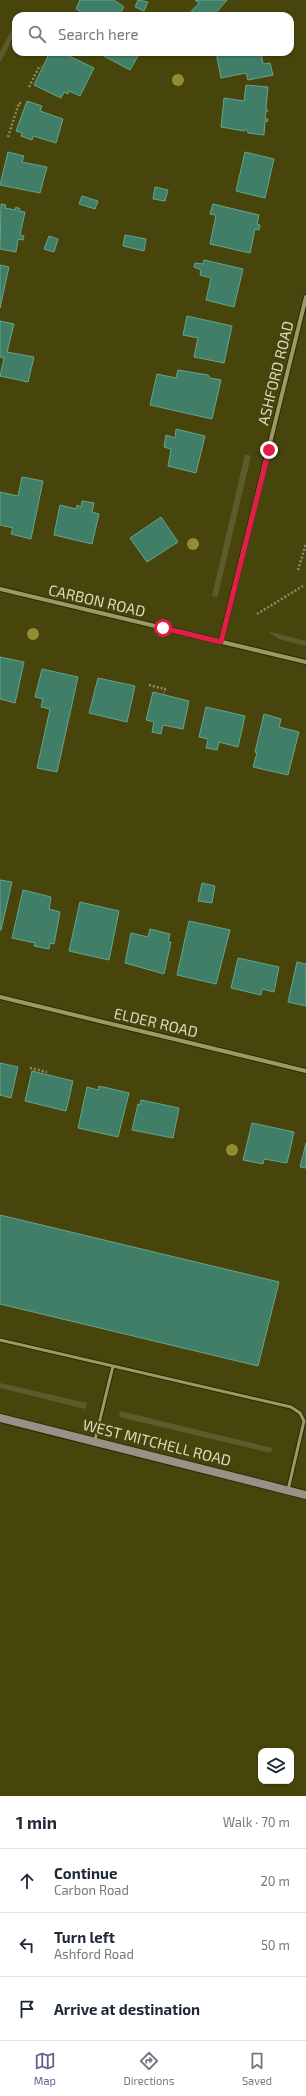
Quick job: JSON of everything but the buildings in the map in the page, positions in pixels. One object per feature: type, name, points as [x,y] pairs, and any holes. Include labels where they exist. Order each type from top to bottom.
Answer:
[{"type":"main road","name":"WEST MITCHELL ROAD","points":[[0,1418],[306,1495]]},
{"type":"street","name":"ASHFORD ROAD","points":[[221,642],[306,297]]},
{"type":"street","name":"CARBON ROAD","points":[[0,589],[306,662]]},
{"type":"street","name":"ELDER ROAD","points":[[0,997],[306,1071]]},
{"type":"lane","points":[[0,1340],[291,1407],[300,1412],[304,1421],[288,1490]]},
{"type":"lane","points":[[95,1441],[112,1366]]},
{"type":"path","points":[[29,86],[39,67],[41,68]]},
{"type":"path","points":[[8,137],[19,103],[23,104]]},
{"type":"path","points":[[298,570],[306,544]]},
{"type":"path","points":[[257,614],[303,586]]},
{"type":"path","points":[[149,685],[165,689],[164,693]]},
{"type":"path","points":[[30,1068],[47,1072]]},
{"type":"shaded area","points":[[12,29],[12,40],[0,63],[0,52]]},
{"type":"shaded area","points":[[245,454],[251,456],[219,591],[217,597],[212,596]]},
{"type":"shaded area","points":[[267,631],[306,641],[306,646],[279,639]]},
{"type":"shaded area","points":[[0,1383],[87,1403],[85,1409],[0,1388]]},
{"type":"shaded area","points":[[120,1411],[272,1448],[271,1453],[119,1417]]},
{"type":"route","points":[[163,628],[221,642],[269,450]]}]
